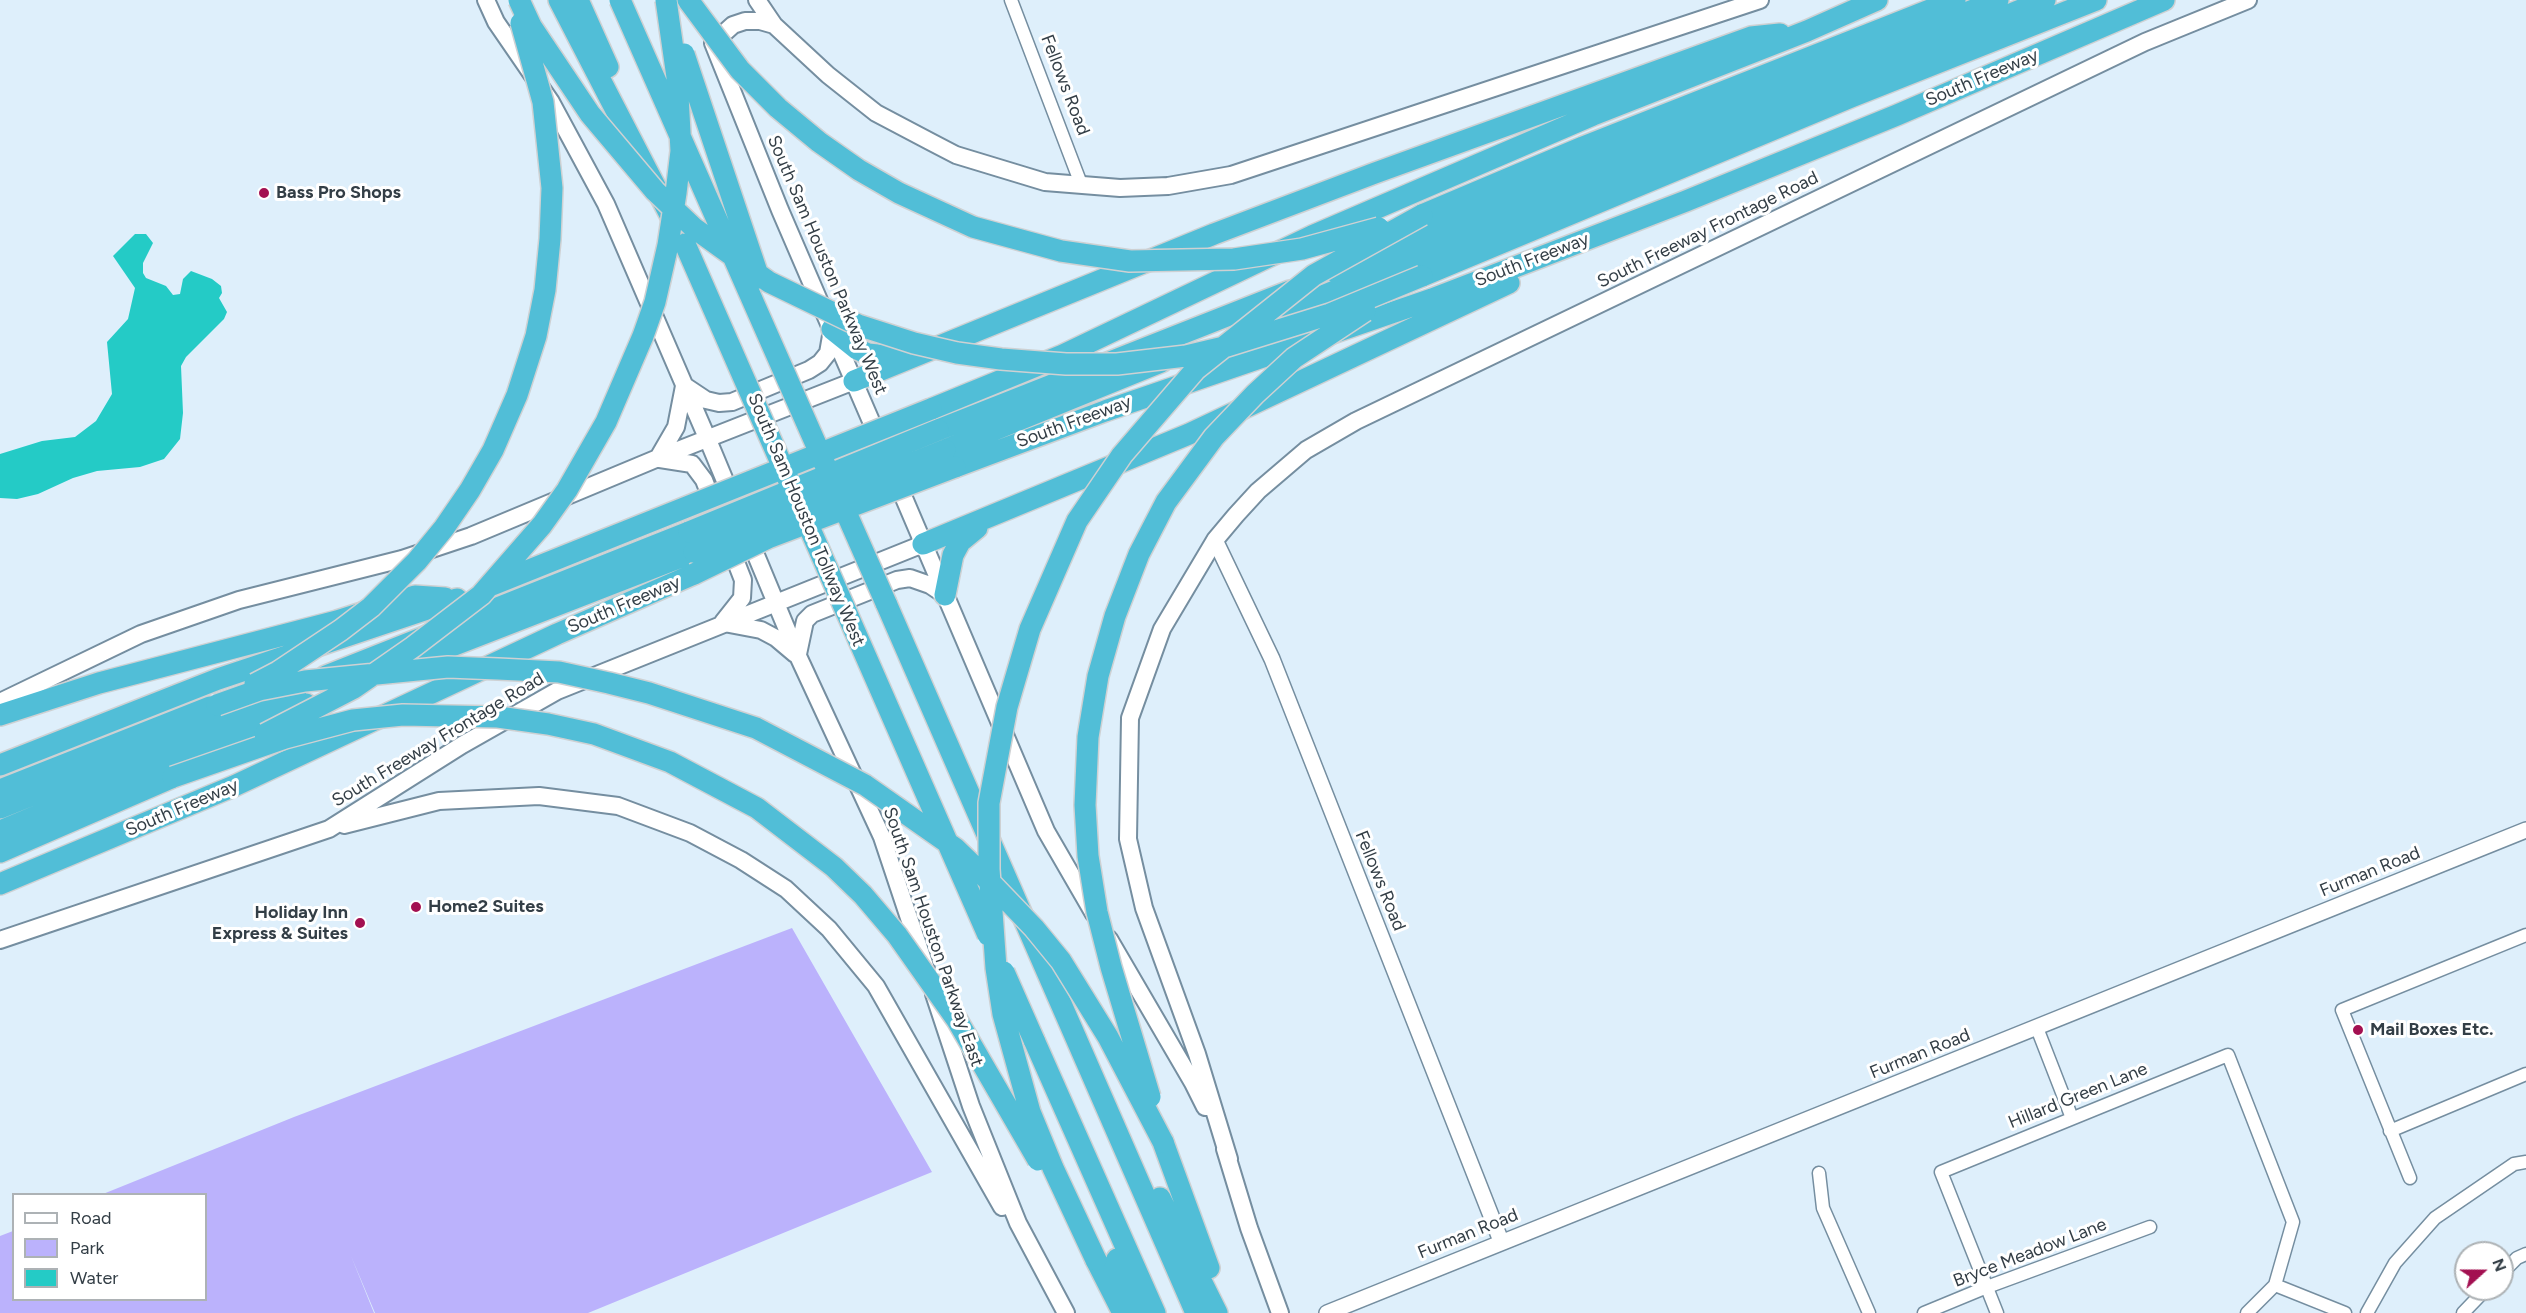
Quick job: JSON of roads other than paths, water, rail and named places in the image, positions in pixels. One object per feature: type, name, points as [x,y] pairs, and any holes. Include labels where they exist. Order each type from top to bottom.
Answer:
[{"type":"highway","points":[[217,705],[278,672],[318,646],[393,586],[444,528],[470,490],[493,450],[513,404],[536,336],[545,290],[552,188],[543,102],[514,0]]},
{"type":"highway","points":[[519,0],[531,26],[590,114],[655,191],[694,228],[768,282],[858,325],[914,343],[957,354],[1066,364],[1117,363],[1186,356],[1224,347],[1330,314],[1450,265],[2047,9],[2096,0]]},
{"type":"highway","points":[[559,0],[685,244]]},
{"type":"highway","name":"South Sam Houston Tollway West","points":[[578,0],[1034,1040]]},
{"type":"highway","points":[[620,0],[1196,1313]]},
{"type":"highway","points":[[666,0],[784,349],[831,471],[886,603]]},
{"type":"highway","points":[[0,852],[71,823],[328,703],[413,647],[481,595],[542,525],[567,490],[606,422],[655,302],[668,246],[681,151],[678,77],[666,0]]},
{"type":"highway","points":[[688,0],[740,70],[778,108],[819,142],[859,171],[936,212],[1017,241],[1061,252],[1130,261],[1234,259],[1302,249],[1422,215]]},
{"type":"highway","points":[[0,765],[218,679],[457,599],[931,409],[1062,355],[1312,236],[1593,115],[1807,32],[1877,0]]},
{"type":"highway","points":[[1123,1313],[1053,1168],[1030,1112],[1003,1014],[996,968],[988,869],[989,803],[1007,706],[1030,629],[1077,521],[1122,455],[1196,369],[1314,275],[1422,215],[1583,147],[1955,0]]},
{"type":"highway","points":[[946,449],[1265,301],[1998,0]]},
{"type":"highway","points":[[0,808],[692,542],[946,449],[2047,9],[2088,0]]},
{"type":"highway","name":"South Freeway","points":[[0,884],[234,786],[557,634],[694,574],[946,449],[1105,411],[1432,299],[1686,201],[1898,115],[2164,0]]},
{"type":"highway","points":[[854,381],[1214,234],[1375,173],[1751,37],[1807,32]]},
{"type":"highway","points":[[923,544],[1189,434],[1686,201]]},
{"type":"highway","points":[[1227,1313],[1163,1142],[1097,912],[1088,856],[1085,805],[1088,737],[1098,676],[1115,615],[1139,554],[1166,502],[1214,437],[1294,358],[1327,334],[1422,276]]},
{"type":"highway","points":[[832,329],[857,349],[868,354],[907,358]]},
{"type":"highway","points":[[945,595],[953,555],[960,542],[993,515]]},
{"type":"highway","points":[[0,831],[692,542]]},
{"type":"highway","points":[[0,715],[99,683],[337,621],[415,596],[457,599]]},
{"type":"highway","points":[[0,790],[217,705],[259,690],[305,681],[448,667],[559,672],[649,693],[756,728],[865,785],[955,849],[1034,928],[1060,961],[1108,1037],[1163,1142]]},
{"type":"highway","points":[[172,777],[285,738],[353,720],[403,715],[498,717],[582,731],[670,762],[713,783],[757,808],[834,867],[863,895],[897,935],[957,1020],[1096,1260]]},
{"type":"highway","points":[[0,892],[48,864]]},
{"type":"highway","points":[[1077,1039],[1193,1262],[1217,1313]]},
{"type":"highway","points":[[1034,1040],[1138,1313]]},
{"type":"highway","points":[[1034,1040],[1155,1313]]},
{"type":"main road","points":[[486,0],[496,22],[551,102],[606,204],[708,440]]},
{"type":"main road","name":"South Sam Houston Parkway West","points":[[700,0],[713,43],[780,210],[923,544]]},
{"type":"main road","points":[[757,0],[774,25],[828,75],[876,113],[956,155],[1046,182],[1081,184],[1100,188],[1189,183],[1231,175],[1760,0]]},
{"type":"main road","name":"South Freeway Frontage Road","points":[[1229,1159],[1197,1054],[1144,908],[1128,839],[1130,718],[1162,629],[1215,540],[1258,491],[1313,445],[1356,421],[2145,42],[2248,0]]},
{"type":"main road","points":[[713,43],[733,25],[745,21],[760,21],[774,25]]},
{"type":"main road","points":[[684,385],[706,400],[719,403],[732,402],[809,370],[820,363],[828,353],[832,329]]},
{"type":"main road","points":[[0,702],[141,634],[239,600],[402,559],[471,536],[658,458],[854,381]]},
{"type":"main road","points":[[658,458],[676,427],[684,385]]},
{"type":"main road","name":"South Sam Houston Parkway East","points":[[708,440],[798,656],[882,837],[971,1106],[1018,1223],[1066,1313]]},
{"type":"main road","points":[[658,458],[692,464],[704,480],[743,580],[742,598],[722,623],[761,630],[776,638],[798,656],[805,621],[812,614],[897,580],[910,578],[930,585],[945,595]]},
{"type":"main road","points":[[923,544],[1046,831],[1193,1083],[1229,1159],[1249,1228],[1280,1313]]},
{"type":"main road","name":"South Freeway Frontage Road","points":[[0,940],[329,829],[462,745],[557,691],[923,544]]},
{"type":"main road","points":[[329,829],[439,801],[539,796],[618,806],[690,832],[741,860],[786,889],[829,929],[876,986],[1003,1208],[1018,1223]]},
{"type":"street","name":"Fellows Road","points":[[1011,0],[1081,184]]},
{"type":"street","name":"Fellows Road","points":[[1215,540],[1272,658],[1501,1241]]},
{"type":"street","name":"Furman Road","points":[[1327,1313],[2526,830]]},
{"type":"street","points":[[2410,1178],[2342,1010],[2526,935]]},
{"type":"street","points":[[2037,1028],[2072,1118]]},
{"type":"street","name":"Hillard Green Lane","points":[[1987,1287],[1941,1172],[2228,1055],[2293,1222],[2275,1285]]},
{"type":"street","points":[[2390,1131],[2526,1074]]},
{"type":"street","points":[[2367,1313],[2395,1263],[2435,1218],[2514,1164],[2526,1162]]},
{"type":"street","points":[[1819,1173],[1823,1208],[1869,1313]]},
{"type":"street","name":"Bryce Meadow Lane","points":[[1924,1313],[1987,1287],[2150,1227]]},
{"type":"street","points":[[2247,1313],[2275,1285],[2345,1313]]},
{"type":"street","points":[[1987,1287],[1997,1313]]},
{"type":"street","points":[[2463,1313],[2474,1301]]},
{"type":"water","points":[[135,234],[146,234],[153,243],[143,263],[143,273],[146,278],[166,286],[173,295],[180,294],[183,279],[191,271],[212,279],[221,286],[222,293],[219,298],[227,312],[224,319],[186,357],[181,366],[183,413],[180,439],[164,459],[140,467],[97,471],[73,478],[38,494],[17,499],[0,498],[0,454],[42,441],[75,437],[96,421],[112,394],[107,342],[128,319],[135,288],[113,256]]},
{"type":"place","name":"Bass Pro Shops","points":[[264,193]]},
{"type":"place","name":"Home2 Suites","points":[[416,907]]},
{"type":"place","name":"Holiday Inn Express & Suites","points":[[360,923]]},
{"type":"place","name":"Mail Boxes Etc.","points":[[2358,1030]]}]
